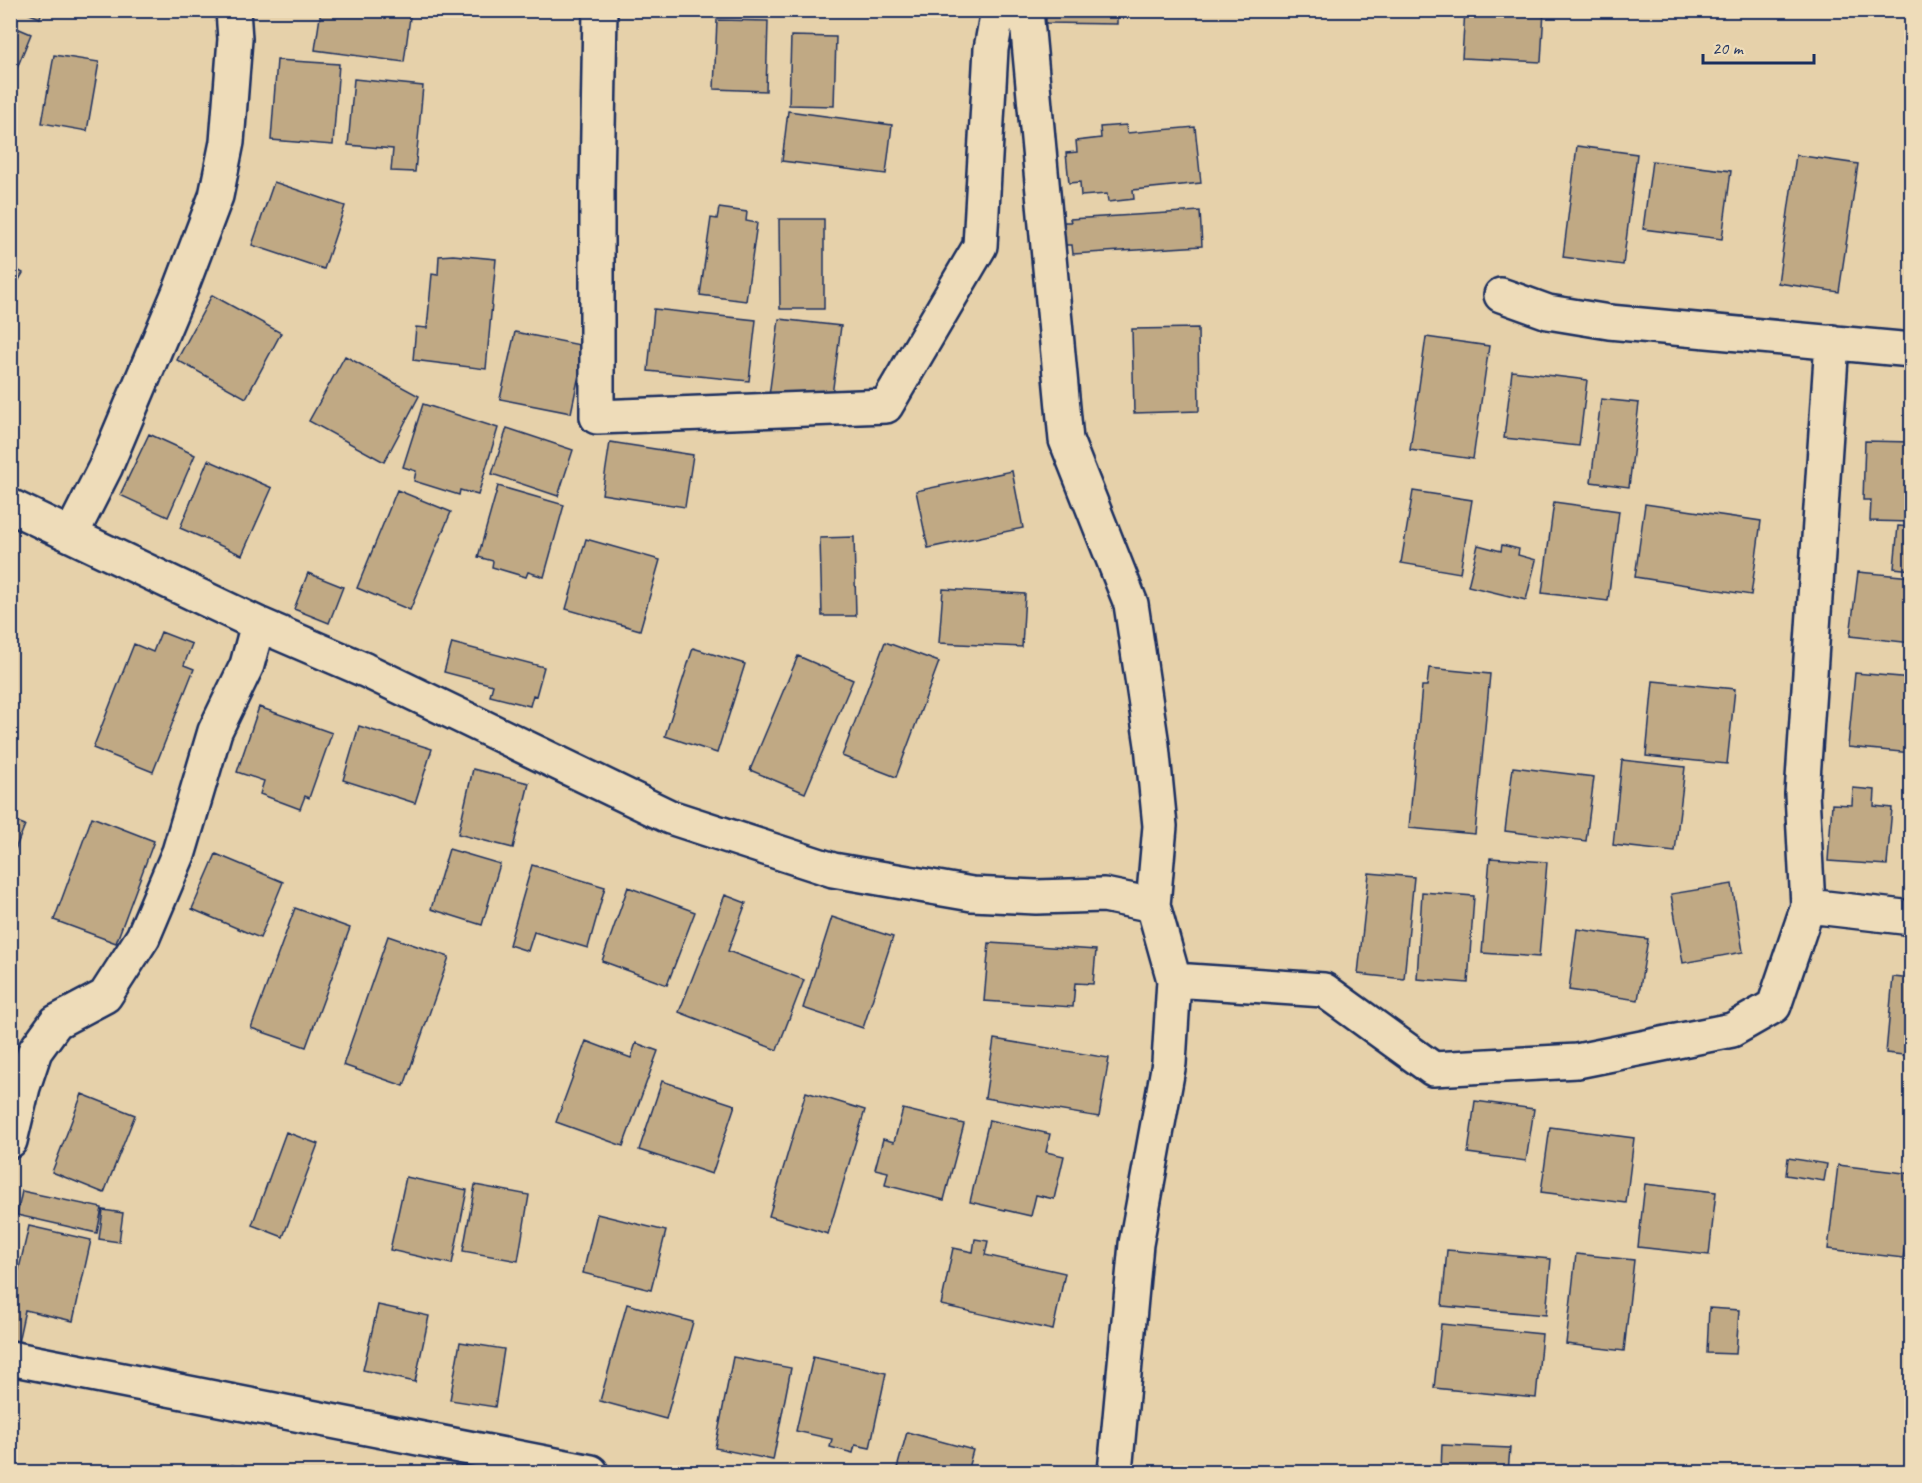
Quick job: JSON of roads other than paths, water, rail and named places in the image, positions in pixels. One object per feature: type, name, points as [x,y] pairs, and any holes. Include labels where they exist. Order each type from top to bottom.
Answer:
[{"type":"street","points":[[71,535],[109,457],[181,288],[216,196],[227,142],[235,39],[233,10]]},
{"type":"street","points":[[600,10],[597,417],[886,406],[980,246],[991,49],[998,10]]},
{"type":"street","points":[[1026,10],[1066,440],[1131,604],[1152,745],[1160,826],[1153,905],[1174,980],[1169,1063],[1136,1244],[1115,1473]]},
{"type":"street","points":[[1501,296],[1548,312],[1609,322],[1911,350]]},
{"type":"street","points":[[1174,980],[1324,990],[1433,1069],[1577,1060],[1732,1030],[1774,1006],[1808,906],[1802,794],[1832,342]]},
{"type":"street","points":[[10,506],[258,624],[365,670],[670,816],[833,870],[972,894],[1036,897],[1104,895],[1153,905]]},
{"type":"street","points":[[10,1141],[23,1087],[35,1052],[56,1022],[105,996],[143,937],[179,852],[215,731],[247,665],[258,624]]},
{"type":"street","points":[[1808,906],[1911,918]]},
{"type":"street","points":[[10,1358],[591,1473]]}]
